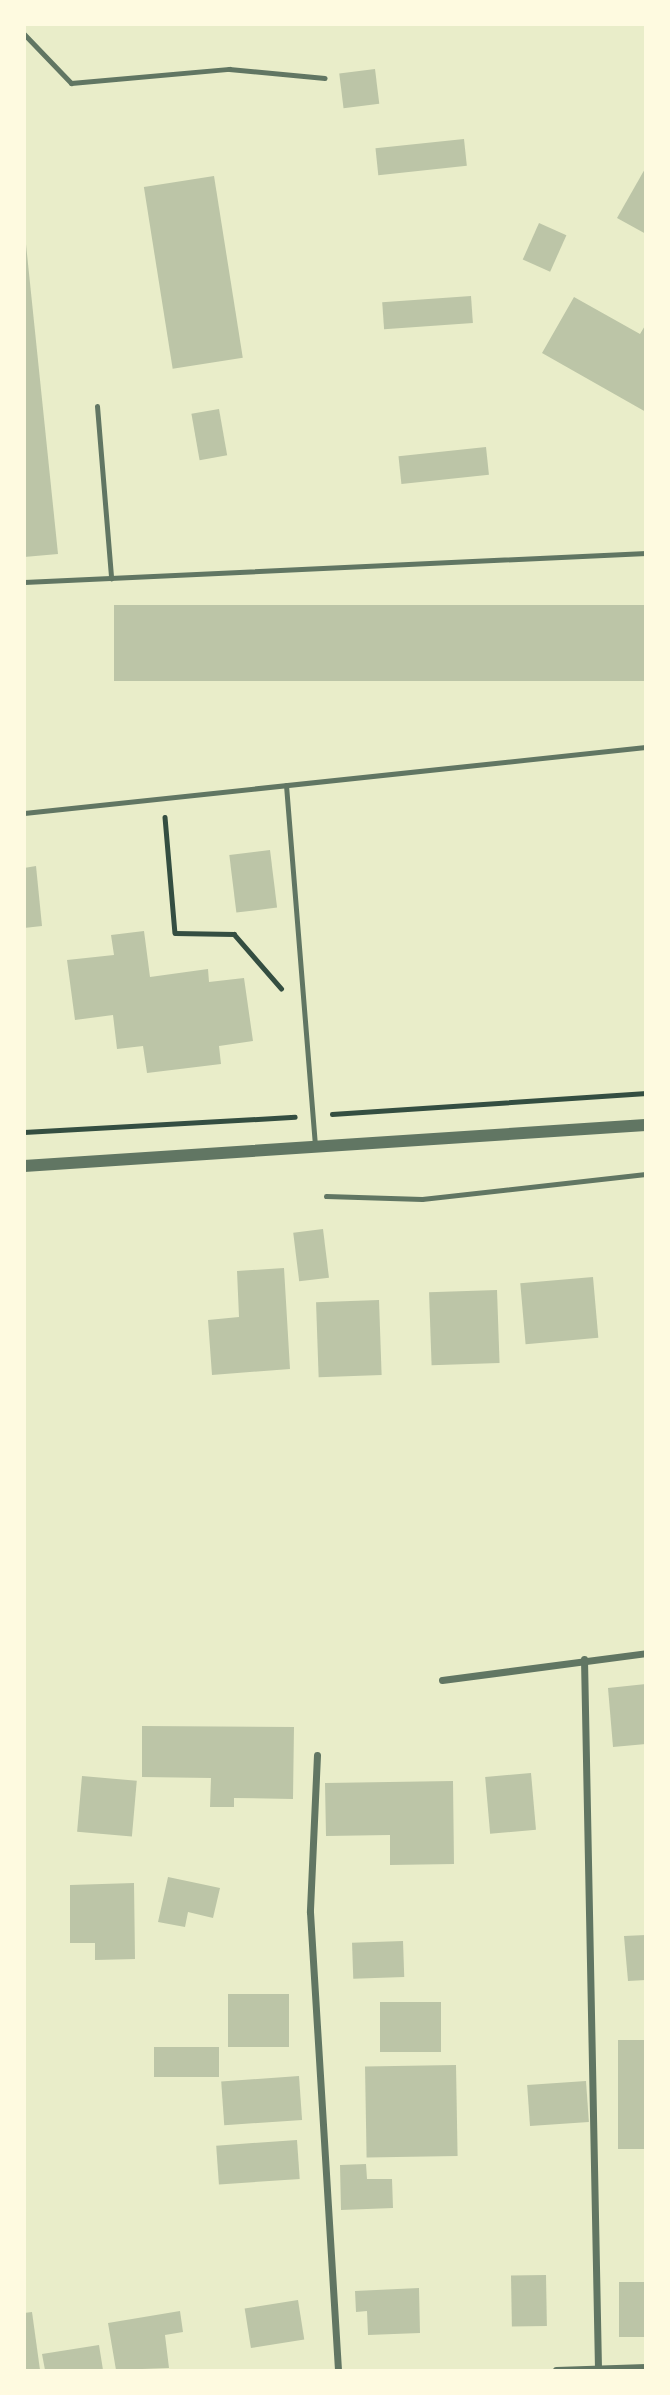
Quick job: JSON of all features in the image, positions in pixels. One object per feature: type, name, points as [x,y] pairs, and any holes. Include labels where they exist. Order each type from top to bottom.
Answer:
[{"type":"street","points":[[24,1166],[646,1125]]},
{"type":"street","points":[[442,1680],[584,1659],[646,1653]]},
{"type":"street","points":[[584,1659],[598,2368]]},
{"type":"street","points":[[317,1755],[310,1912],[338,2371]]},
{"type":"street","points":[[556,2371],[646,2367]]},
{"type":"lane","points":[[24,34],[71,83],[229,69],[325,78]]},
{"type":"lane","points":[[97,406],[111,578]]},
{"type":"lane","points":[[24,582],[646,553]]},
{"type":"lane","points":[[24,813],[646,747]]},
{"type":"lane","points":[[286,785],[316,1147]]},
{"type":"lane","points":[[326,1196],[422,1199],[646,1174]]},
{"type":"path","points":[[163,798],[175,933],[234,934],[305,1014]]},
{"type":"building","points":[[375,69],[379,104],[344,108],[339,73]]},
{"type":"building","points":[[464,139],[467,166],[378,175],[375,148]]},
{"type":"building","points":[[646,167],[646,234],[617,218]]},
{"type":"building","points":[[214,176],[243,358],[173,369],[144,187]]},
{"type":"building","points":[[539,223],[566,235],[550,272],[523,260]]},
{"type":"building","points":[[24,225],[58,554],[24,557]]},
{"type":"building","points":[[471,296],[473,323],[384,329],[382,302]]},
{"type":"building","points":[[574,297],[640,334],[646,324],[646,412],[542,353]]},
{"type":"building","points":[[219,409],[227,455],[200,460],[191,414]]},
{"type":"building","points":[[486,447],[489,475],[401,484],[398,456]]},
{"type":"building","points":[[114,605],[646,605],[646,681],[114,681]]},
{"type":"building","points":[[270,850],[277,908],[236,913],[229,855]]},
{"type":"building","points":[[36,866],[42,926],[24,928],[24,868]]},
{"type":"building","points":[[144,931],[150,977],[208,969],[209,982],[244,978],[253,1041],[219,1046],[221,1064],[147,1073],[143,1046],[117,1049],[113,1015],[75,1020],[67,960],[114,955],[111,935]]},
{"type":"building","points":[[323,1229],[329,1278],[299,1281],[293,1233]]},
{"type":"building","points":[[284,1268],[290,1369],[212,1375],[208,1320],[239,1317],[237,1271]]},
{"type":"building","points":[[593,1277],[598,1338],[526,1344],[520,1283]]},
{"type":"building","points":[[497,1290],[500,1363],[432,1365],[429,1292]]},
{"type":"building","points":[[379,1300],[382,1375],[319,1377],[316,1302]]},
{"type":"building","points":[[646,1684],[646,1744],[613,1747],[608,1688]]},
{"type":"building","points":[[142,1726],[294,1727],[293,1799],[234,1798],[234,1807],[210,1807],[211,1778],[142,1777]]},
{"type":"building","points":[[531,1773],[536,1830],[490,1834],[485,1777]]},
{"type":"building","points":[[82,1776],[137,1781],[132,1837],[77,1832]]},
{"type":"building","points":[[453,1781],[454,1864],[390,1865],[390,1835],[326,1836],[325,1783]]},
{"type":"building","points":[[168,1877],[220,1888],[213,1918],[188,1912],[185,1927],[158,1922]]},
{"type":"building","points":[[134,1883],[135,1959],[95,1960],[95,1943],[70,1943],[70,1885]]},
{"type":"building","points":[[646,1935],[646,1980],[628,1981],[624,1936]]},
{"type":"building","points":[[403,1941],[404,1977],[353,1979],[352,1943]]},
{"type":"building","points":[[228,1994],[289,1994],[289,2047],[228,2047]]},
{"type":"building","points":[[380,2002],[441,2002],[441,2052],[380,2052]]},
{"type":"building","points":[[618,2040],[646,2040],[646,2149],[618,2149]]},
{"type":"building","points":[[154,2047],[219,2047],[219,2077],[154,2077]]},
{"type":"building","points":[[456,2065],[458,2156],[367,2158],[365,2067]]},
{"type":"building","points":[[299,2076],[302,2120],[224,2125],[221,2081]]},
{"type":"building","points":[[586,2081],[589,2122],[530,2126],[527,2085]]},
{"type":"building","points":[[297,2140],[300,2179],[219,2185],[216,2146]]},
{"type":"building","points":[[366,2164],[367,2179],[392,2179],[393,2208],[341,2210],[340,2165]]},
{"type":"building","points":[[546,2275],[547,2326],[512,2327],[511,2276]]},
{"type":"building","points":[[619,2282],[646,2282],[646,2337],[619,2337]]},
{"type":"building","points":[[419,2288],[420,2333],[368,2335],[367,2311],[356,2312],[355,2291]]},
{"type":"building","points":[[298,2300],[304,2340],[251,2348],[245,2308]]},
{"type":"building","points":[[180,2311],[183,2332],[165,2335],[169,2368],[116,2370],[108,2323]]},
{"type":"building","points":[[32,2312],[40,2370],[24,2370],[24,2313]]},
{"type":"building","points":[[99,2345],[103,2370],[45,2370],[42,2354]]}]
